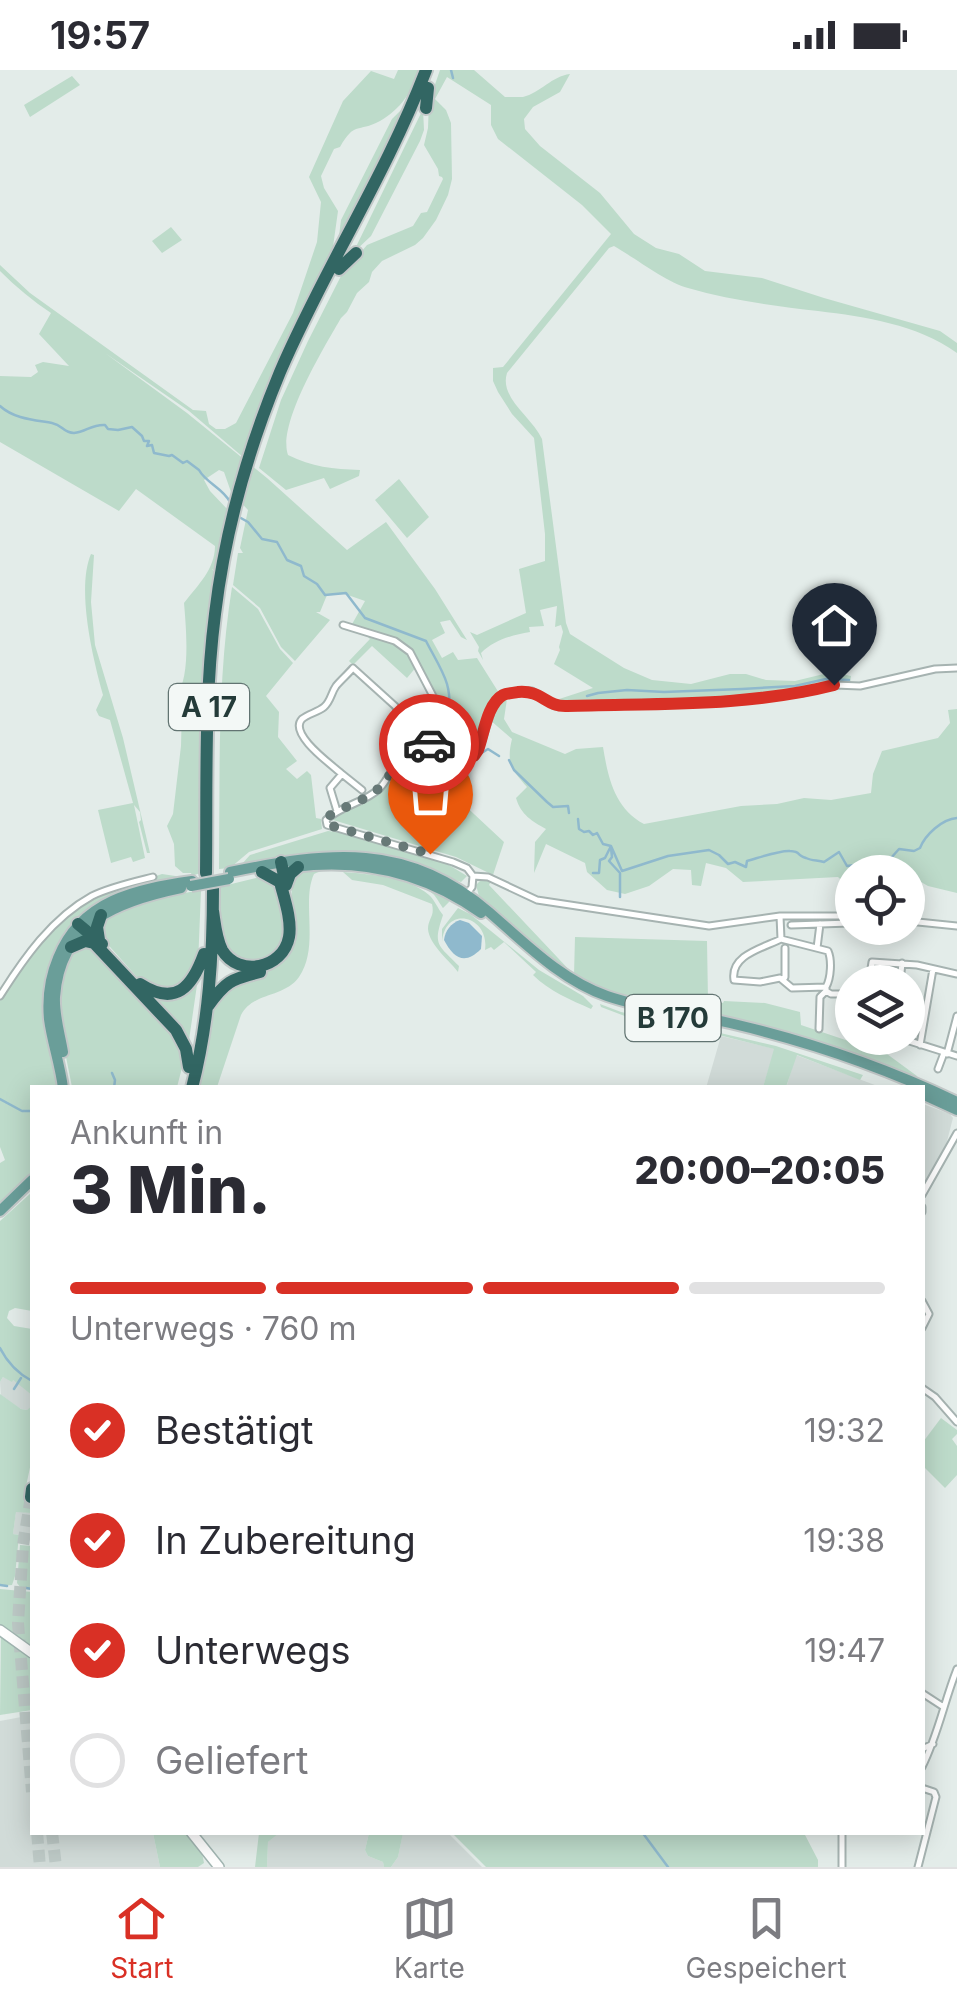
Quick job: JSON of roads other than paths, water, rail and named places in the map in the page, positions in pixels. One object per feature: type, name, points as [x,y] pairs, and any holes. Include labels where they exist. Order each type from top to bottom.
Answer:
[{"type":"highway","name":"A 17","points":[[423,90],[426,70]]},
{"type":"highway","name":"A 17","points":[[210,872],[222,594],[254,453],[337,265],[435,70]]},
{"type":"highway","points":[[403,105],[423,90],[426,108]]},
{"type":"highway","points":[[336,242],[337,265],[356,253]]},
{"type":"highway","points":[[262,872],[284,871]]},
{"type":"highway","points":[[189,1079],[210,888],[221,946],[232,960],[252,967],[270,964],[284,951],[289,935],[284,871]]},
{"type":"highway","points":[[207,1008],[232,979],[269,970],[290,950],[294,932],[284,871]]},
{"type":"highway","points":[[189,1079],[207,1008],[213,911]]},
{"type":"highway","points":[[96,942],[100,915]]},
{"type":"highway","points":[[82,927],[176,1030],[186,1049],[189,1079]]},
{"type":"highway","points":[[71,947],[85,941],[96,942],[139,983],[162,994],[176,992],[191,983],[204,954]]},
{"type":"main road","name":"B 170","points":[[284,871],[324,856],[378,860],[425,873],[468,888],[478,903],[550,964],[605,996],[784,1038],[914,1085]]},
{"type":"main road","name":"B 170","points":[[230,876],[339,864],[376,867],[468,888]]},
{"type":"main road","name":"B 170","points":[[65,1082],[55,996],[58,976],[82,927],[104,904],[133,892],[262,872]]},
{"type":"main road","name":"B 170","points":[[65,1082],[50,1020],[49,990],[50,978],[69,934],[130,901],[191,883]]},
{"type":"main road","name":"B 170","points":[[468,888],[484,916],[554,974],[590,994],[622,1006],[783,1043],[898,1085]]},
{"type":"main road","name":"B 170","points":[[925,1089],[957,1102]]},
{"type":"main road","points":[[925,1095],[957,1113]]},
{"type":"main road","points":[[0,1211],[30,1182]]},
{"type":"main road","points":[[0,1218],[30,1190]]},
{"type":"main road","points":[[0,1630],[30,1652]]},
{"type":"main road","points":[[193,1835],[219,1867]]},
{"type":"street","points":[[343,626],[395,641],[410,652],[434,698],[435,714],[427,744]]},
{"type":"street","points":[[362,790],[306,741],[299,730],[304,718],[331,700],[332,691],[353,668],[395,706],[427,744]]},
{"type":"street","points":[[835,919],[780,916],[714,926],[537,900],[488,876],[468,888],[466,868],[327,825],[326,820],[381,787],[401,757],[416,745],[427,744],[466,757],[477,752],[493,706],[508,693],[532,691],[555,706],[686,704],[804,693],[834,685],[860,686],[935,669],[957,668]]},
{"type":"street","points":[[338,811],[330,788],[342,774]]},
{"type":"street","points":[[0,996],[34,946],[64,916],[96,894],[153,877]]},
{"type":"street","points":[[780,916],[781,939]]},
{"type":"street","points":[[791,924],[835,922]]},
{"type":"street","points":[[925,923],[957,926]]},
{"type":"street","points":[[817,948],[820,924]]},
{"type":"street","points":[[819,1029],[820,997],[826,989],[829,980],[830,953],[781,939],[735,964],[732,977],[736,982],[783,980],[792,988],[826,989],[835,994]]},
{"type":"street","points":[[783,980],[784,948]]},
{"type":"street","points":[[872,965],[902,963],[957,974]]},
{"type":"street","points":[[925,1015],[933,968]]},
{"type":"street","points":[[938,1069],[957,1016]]},
{"type":"street","points":[[925,1047],[957,1056]]},
{"type":"street","points":[[925,1191],[957,1136]]},
{"type":"street","points":[[925,1390],[957,1422]]},
{"type":"street","points":[[926,1746],[957,1669]]},
{"type":"street","points":[[925,1695],[942,1706]]},
{"type":"street","points":[[925,1789],[936,1797],[925,1833]]},
{"type":"street","points":[[842,1835],[842,1867]]},
{"type":"street","points":[[918,1867],[925,1835]]},
{"type":"water","points":[[460,920],[482,936],[481,949],[465,958],[452,952],[444,940],[449,928]]},
{"type":"waterway","points":[[451,70],[453,78]]},
{"type":"waterway","points":[[0,406],[18,416],[56,424],[70,433],[100,425],[118,430],[132,427],[144,441],[149,441],[147,446],[152,445],[154,453],[187,461],[230,502]]},
{"type":"waterway","points":[[239,517],[262,539],[277,542],[287,560],[301,566],[304,576],[325,595],[346,593],[365,618],[426,641],[447,684],[450,727],[456,743],[480,754],[488,749],[499,756]]},
{"type":"waterway","points":[[587,696],[627,690],[742,689],[849,680]]},
{"type":"waterway","points":[[509,760],[514,770],[547,802],[553,807],[568,806],[569,813]]},
{"type":"waterway","points":[[611,846],[622,871],[668,856],[709,850],[728,864],[735,862],[746,867],[747,861],[781,852],[796,852],[824,862],[839,852],[847,866],[860,868],[868,862],[891,862],[899,849],[920,848],[935,828],[957,818]]},
{"type":"waterway","points":[[578,819],[579,829],[597,833],[603,844],[611,846],[600,860],[599,873],[593,873]]},
{"type":"waterway","points":[[611,848],[609,861],[620,873],[620,897]]},
{"type":"waterway","points":[[112,1073],[114,1085]]},
{"type":"waterway","points":[[0,1099],[30,1111]]},
{"type":"waterway","points":[[0,1348],[30,1380]]},
{"type":"waterway","points":[[14,1389],[21,1378]]},
{"type":"waterway","points":[[0,1585],[7,1586]]},
{"type":"waterway","points":[[26,1588],[30,1589]]},
{"type":"waterway","points":[[644,1835],[668,1867]]},
{"type":"tunnel","points":[[30,1503],[18,1623],[30,1768]]},
{"type":"tunnel","points":[[37,1835],[40,1867]]},
{"type":"tunnel","points":[[52,1835],[56,1867]]}]
